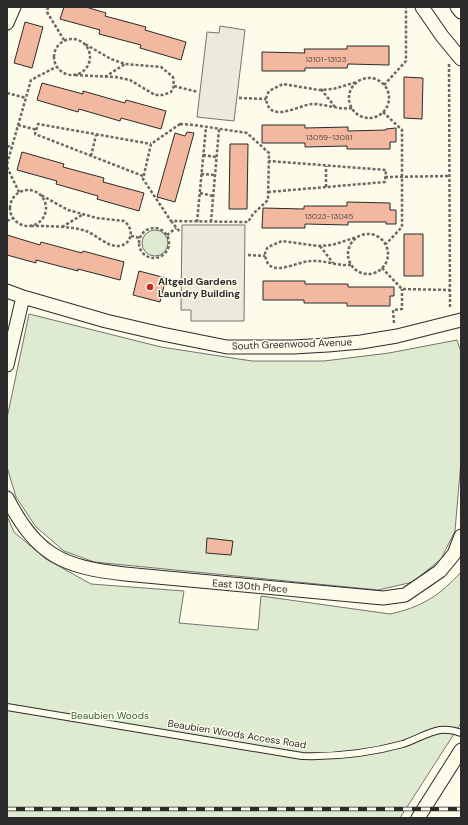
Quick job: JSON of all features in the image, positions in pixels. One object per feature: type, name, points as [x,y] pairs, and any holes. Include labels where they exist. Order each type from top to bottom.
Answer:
[{"type":"street","points":[[7,23],[14,7]]},
{"type":"street","points":[[422,7],[442,36],[455,62]]},
{"type":"street","points":[[457,7],[461,12]]},
{"type":"street","name":"South Greenwood Avenue","points":[[7,291],[23,297],[127,326],[227,347],[293,347],[361,342],[397,336],[461,320]]},
{"type":"street","points":[[7,365],[23,297]]},
{"type":"street","name":"East 130th Place","points":[[7,498],[25,529],[41,547],[57,558],[76,566],[96,570],[383,598],[405,596],[440,571],[454,554],[461,536]]},
{"type":"street","points":[[418,818],[461,750]]},
{"type":"lane","name":"Beaubien Woods Access Road","points":[[7,707],[302,756],[328,757],[365,752],[402,744],[440,730],[454,730],[461,734]]},
{"type":"path","points":[[48,7],[47,12],[64,40]]},
{"type":"path","points":[[384,85],[406,61],[406,7]]},
{"type":"path","points":[[68,39],[77,40],[85,44],[111,60],[125,64],[161,67],[173,77],[174,86],[170,92],[163,95],[155,94],[130,80],[115,77],[66,75],[59,71],[53,60],[54,52],[58,45],[64,40],[68,39]]},
{"type":"path","points":[[75,75],[80,74],[85,70],[90,60],[90,54],[85,44]]},
{"type":"path","points":[[450,310],[449,176],[455,62]]},
{"type":"path","points":[[105,77],[125,64]]},
{"type":"path","points":[[19,192],[7,165],[31,80],[56,67]]},
{"type":"path","points":[[352,108],[344,109],[325,104],[310,104],[282,112],[274,111],[268,106],[266,99],[269,91],[283,84],[303,88],[333,89],[362,80],[371,78],[379,81],[388,91],[389,100],[383,112],[374,117],[364,117],[352,108],[350,97],[351,91],[357,82]]},
{"type":"path","points":[[174,86],[198,92]]},
{"type":"path","points":[[321,89],[335,107]]},
{"type":"path","points":[[7,92],[26,98]]},
{"type":"path","points":[[239,98],[266,99]]},
{"type":"path","points":[[383,112],[402,130],[402,227],[386,244]]},
{"type":"path","points":[[143,176],[35,134],[38,124],[151,144]]},
{"type":"path","points":[[171,221],[248,222],[253,214],[268,200],[269,152],[247,133],[206,126],[180,124],[151,144],[143,179],[171,221],[180,232]]},
{"type":"path","points":[[18,125],[37,130]]},
{"type":"path","points":[[197,222],[206,126]]},
{"type":"path","points":[[211,222],[219,129]]},
{"type":"path","points":[[91,156],[96,134]]},
{"type":"path","points":[[7,146],[12,147]]},
{"type":"path","points":[[203,155],[216,157]]},
{"type":"path","points":[[268,192],[385,182],[386,170],[269,161]]},
{"type":"path","points":[[326,166],[326,187]]},
{"type":"path","points":[[202,174],[215,176]]},
{"type":"path","points":[[385,176],[449,176]]},
{"type":"path","points":[[23,190],[32,190],[41,195],[68,210],[96,218],[124,221],[130,228],[131,236],[127,243],[120,246],[112,245],[87,231],[72,227],[22,226],[13,218],[10,212],[11,203],[15,195],[23,190]]},
{"type":"path","points":[[200,193],[213,196]]},
{"type":"path","points":[[32,226],[42,221],[45,216],[47,205],[41,195]]},
{"type":"path","points":[[62,228],[82,214]]},
{"type":"path","points":[[7,221],[13,218]]},
{"type":"path","points":[[159,228],[167,235],[169,245],[166,252],[161,256],[154,258],[147,256],[142,252],[139,245],[140,238],[146,230],[159,228]]},
{"type":"path","points":[[167,235],[176,228]]},
{"type":"path","points":[[351,265],[343,266],[324,261],[309,261],[281,269],[273,267],[267,263],[265,256],[268,247],[282,241],[302,245],[320,246],[332,245],[361,235],[370,234],[379,237],[386,244],[388,253],[386,262],[382,268],[376,272],[367,274],[361,273],[351,265],[349,259],[349,247],[357,237]]},
{"type":"path","points":[[131,236],[140,238]]},
{"type":"path","points":[[320,246],[334,264]]},
{"type":"path","points":[[248,255],[265,256]]},
{"type":"path","points":[[382,268],[402,289],[402,309],[393,310],[394,323]]},
{"type":"path","points":[[402,289],[450,290]]},
{"type":"green space","points":[[155,230],[164,234],[168,243],[164,252],[155,256],[146,252],[142,243],[146,234]]},
{"type":"green space","points":[[29,314],[161,347],[252,361],[324,361],[389,353],[457,340],[461,352],[461,461],[455,531],[441,559],[413,582],[378,590],[94,562],[64,551],[36,527],[16,497],[7,467],[7,418]]},
{"type":"green space","name":"Beaubien Woods","points":[[7,516],[14,532],[46,559],[91,584],[184,591],[179,623],[258,630],[261,596],[390,614],[421,604],[445,588],[461,572],[461,723],[400,818],[7,818]]},
{"type":"shaded area","points":[[220,26],[245,30],[234,121],[197,117],[207,32],[219,33]]},
{"type":"shaded area","points":[[182,225],[245,225],[244,321],[191,321],[191,310],[181,310]]},
{"type":"building","points":[[64,7],[86,7],[106,13],[105,16],[146,27],[145,30],[186,42],[181,60],[140,48],[141,45],[99,34],[100,30],[60,19]]},
{"type":"building","points":[[25,22],[43,27],[32,68],[14,63]]},
{"type":"building","points":[[347,46],[389,46],[389,65],[348,64],[347,68],[305,68],[305,71],[262,71],[262,52],[305,53],[304,49],[347,49]]},
{"type":"building","points":[[404,77],[423,78],[422,119],[404,118]]},
{"type":"building","points":[[42,83],[83,94],[83,91],[125,103],[126,100],[166,111],[161,129],[121,118],[120,121],[79,109],[78,112],[37,100]]},
{"type":"building","points":[[262,125],[305,125],[305,128],[348,127],[348,131],[386,130],[396,128],[396,142],[390,142],[390,149],[347,149],[347,146],[305,147],[305,143],[262,143]]},
{"type":"building","points":[[187,132],[194,133],[175,202],[157,197],[175,133],[185,136]]},
{"type":"building","points":[[230,144],[248,144],[247,209],[229,209]]},
{"type":"building","points":[[22,152],[64,164],[63,167],[104,178],[103,182],[144,193],[139,211],[97,199],[98,196],[56,184],[57,181],[17,170]]},
{"type":"building","points":[[347,202],[390,203],[390,210],[396,210],[396,224],[386,224],[386,222],[348,222],[348,225],[305,224],[305,228],[262,228],[263,208],[304,209],[304,206],[347,206]]},
{"type":"building","points":[[404,234],[423,234],[423,276],[404,276]]},
{"type":"building","points":[[7,235],[40,245],[41,242],[124,262],[120,280],[78,269],[78,271],[36,260],[36,263],[7,255]]},
{"type":"building","name":"Altgeld Gardens Laundry Building","points":[[139,271],[166,278],[160,302],[133,295]]},
{"type":"building","points":[[263,281],[305,281],[305,284],[348,284],[348,287],[394,287],[394,296],[390,296],[390,306],[347,306],[347,303],[304,303],[304,300],[263,300]]},
{"type":"building","points":[[207,538],[233,541],[231,555],[206,553]]},
{"type":"railway","points":[[7,809],[461,809]]},
{"type":"place","name":"Altgeld Gardens Laundry Building","points":[[150,287]]}]
